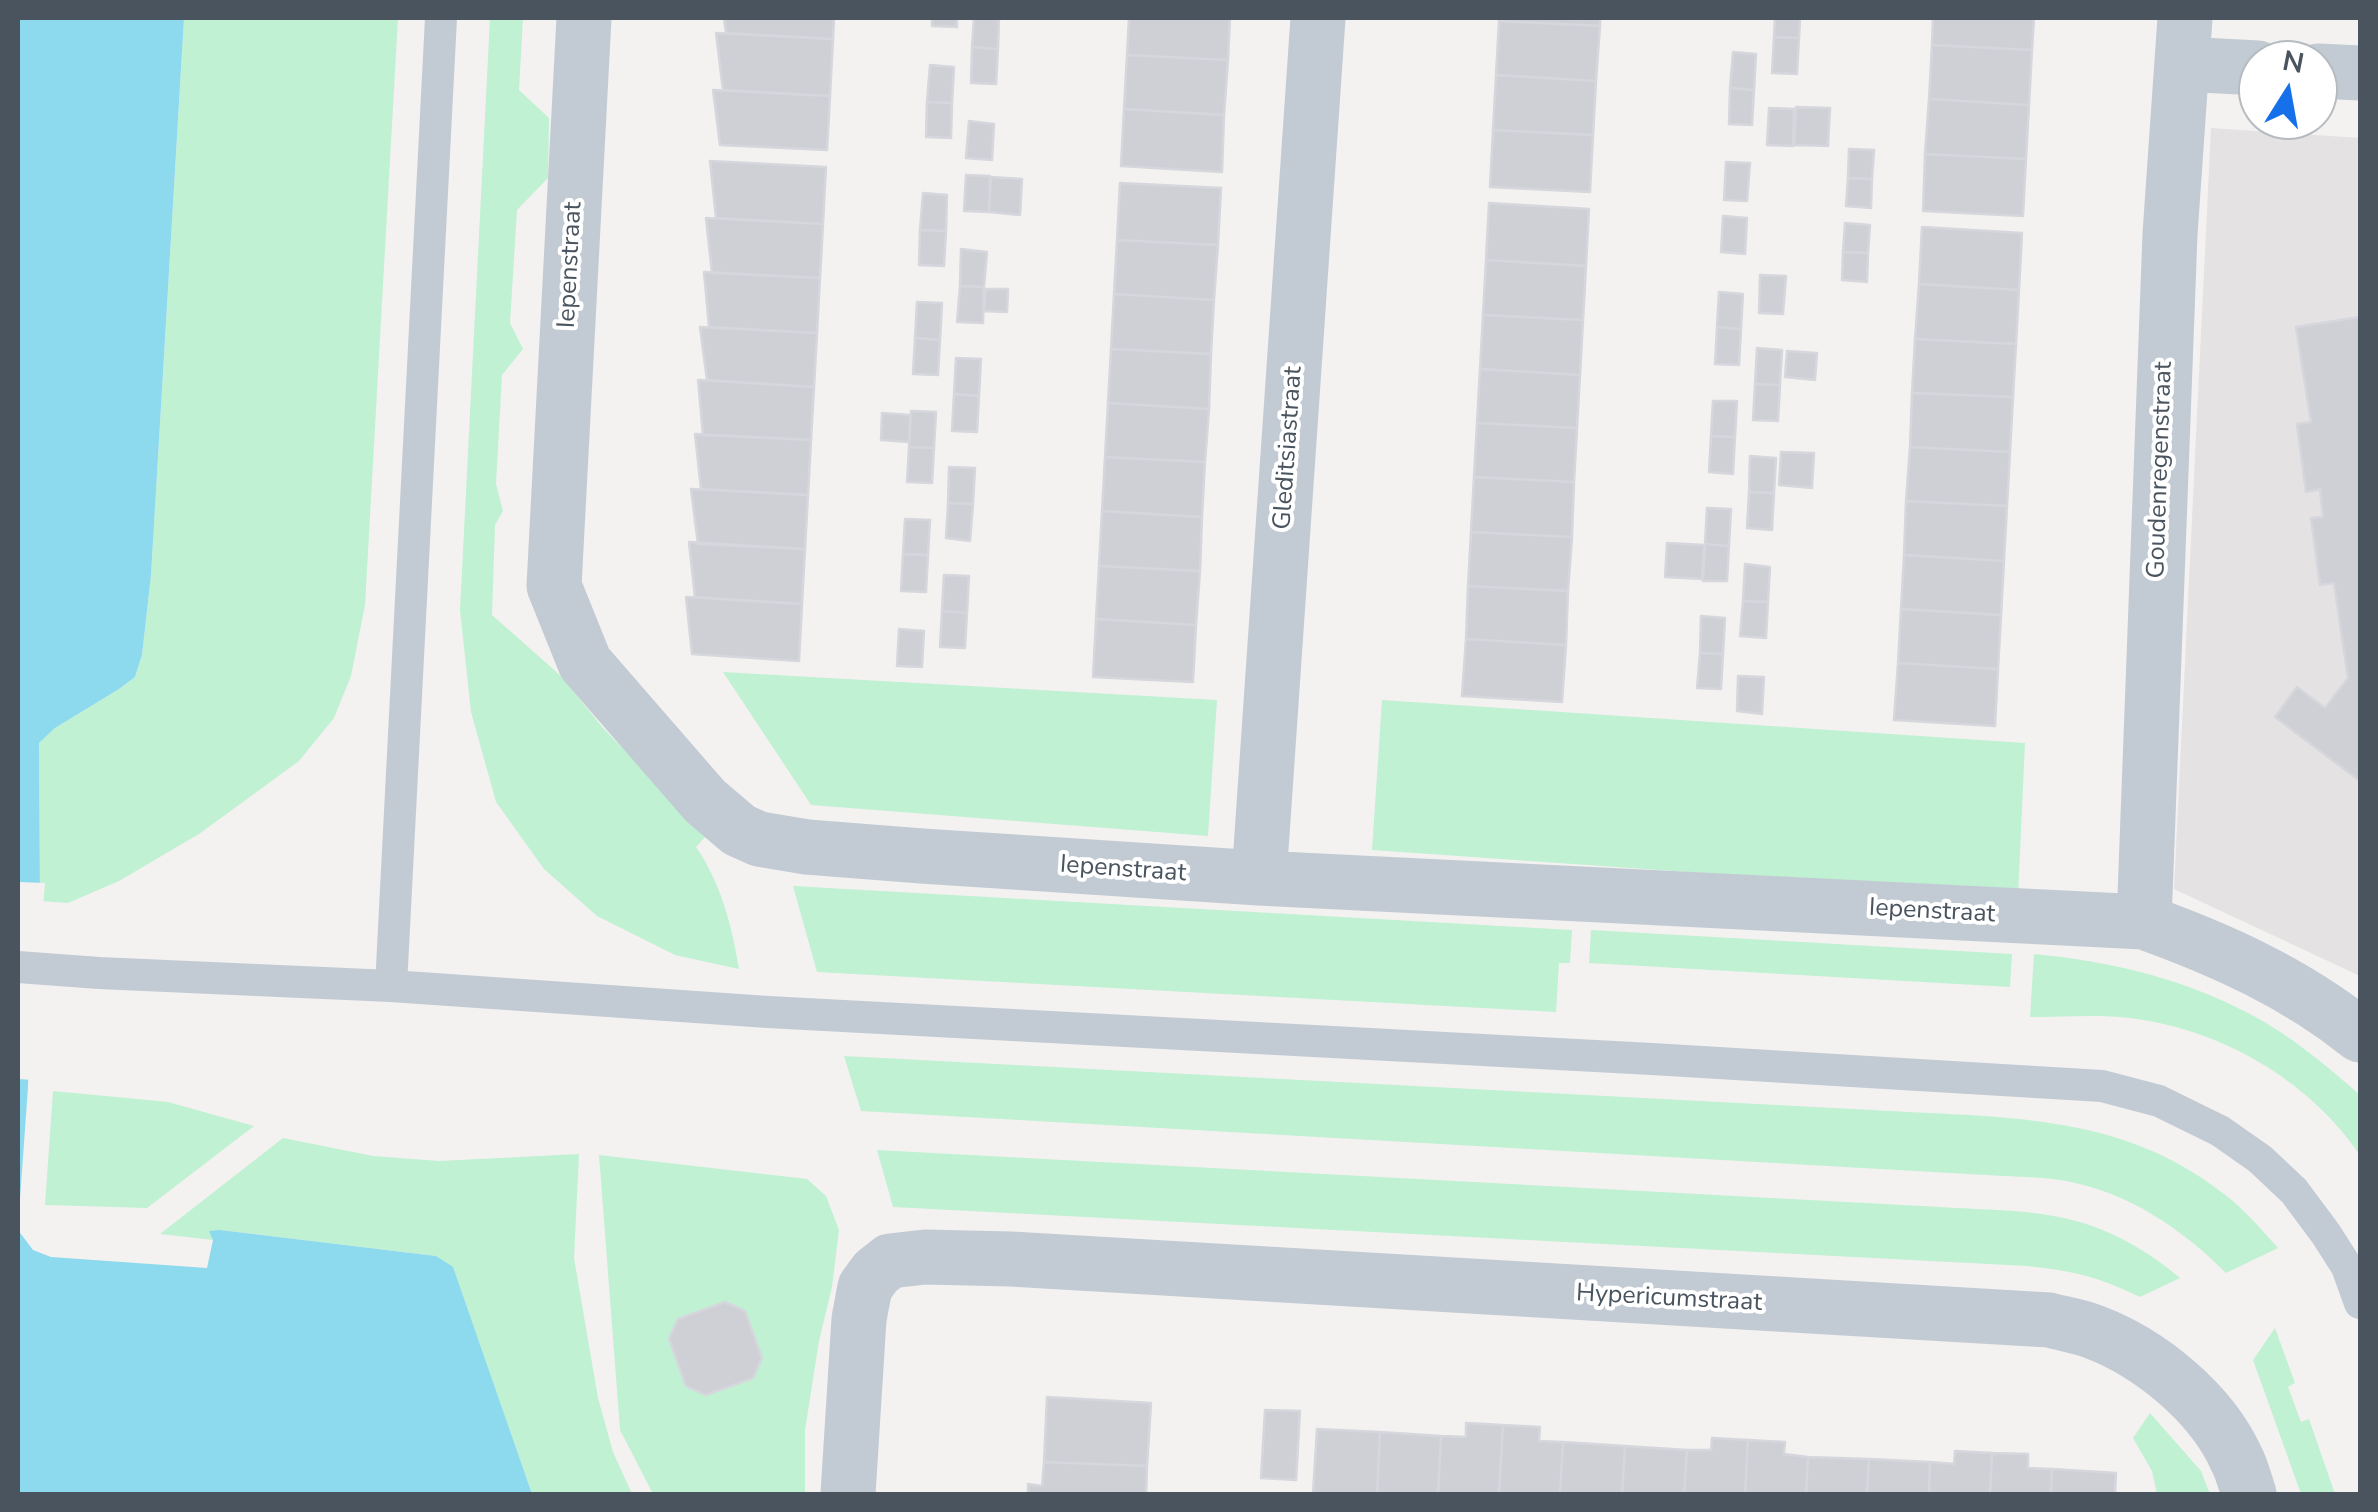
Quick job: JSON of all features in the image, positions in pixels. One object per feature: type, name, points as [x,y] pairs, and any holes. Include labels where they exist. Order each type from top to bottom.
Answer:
[{"type":"street","name":"Iepenstraat","points":[[584,18],[554,586],[585,663],[705,802],[740,830],[759,839],[807,847],[922,856],[1259,878],[2144,922],[2256,967],[2309,998],[2360,1035]]},
{"type":"street","name":"Gleditsiastraat","points":[[1259,878],[1318,18]]},
{"type":"street","points":[[2183,41],[2238,61]]},
{"type":"street","name":"Goudenregenstraat","points":[[2144,922],[2170,234],[2183,41]]},
{"type":"street","name":"Hypericumstraat","points":[[848,1494],[864,1287],[890,1262],[924,1256],[2049,1320],[2092,1331],[2135,1351],[2176,1382],[2210,1417],[2236,1456],[2249,1494]]},
{"type":"lane","points":[[391,986],[441,18]]},
{"type":"lane","points":[[18,967],[2102,1086],[2159,1101],[2220,1130],[2260,1159],[2294,1191],[2326,1234],[2347,1267],[2360,1303]]},
{"type":"shaded area","points":[[2211,128],[2238,130],[2238,140],[2360,138],[2360,976],[2174,889]]},
{"type":"green space","points":[[184,18],[398,18],[365,605],[351,676],[334,718],[299,761],[199,834],[119,881],[68,903],[40,901],[39,743],[55,728],[135,677],[142,655],[151,575]]},
{"type":"green space","points":[[490,18],[523,18],[519,90],[549,118],[548,178],[517,210],[510,323],[523,349],[502,375],[496,484],[503,511],[495,525],[492,615],[561,676],[603,728],[707,835],[696,847],[724,905],[739,969],[675,955],[597,916],[544,869],[496,802],[471,712],[460,610]]},
{"type":"green space","points":[[723,672],[1217,700],[1208,836],[811,805]]},
{"type":"green space","points":[[1382,700],[2025,743],[2018,895],[1372,850]]},
{"type":"green space","points":[[793,886],[1572,930],[1570,963],[1559,963],[1556,1012],[817,972]]},
{"type":"green space","points":[[1591,930],[2012,954],[2010,987],[1589,963]]},
{"type":"green space","points":[[2034,954],[2089,961],[2171,981],[2223,1001],[2278,1030],[2360,1095],[2360,1155],[2315,1103],[2288,1081],[2229,1046],[2197,1033],[2130,1018],[2030,1017]]},
{"type":"green space","points":[[844,1056],[1965,1115],[2056,1124],[2142,1147],[2184,1167],[2231,1200],[2278,1248],[2226,1273],[2191,1241],[2153,1215],[2111,1194],[2050,1179],[861,1111]]},
{"type":"green space","points":[[53,1091],[168,1102],[254,1126],[147,1208],[45,1205]]},
{"type":"green space","points":[[283,1138],[373,1156],[439,1161],[579,1154],[574,1258],[598,1398],[613,1452],[632,1494],[532,1494],[453,1268],[436,1256],[220,1230],[213,1240],[160,1234]]},
{"type":"green space","points":[[877,1150],[2023,1212],[2056,1216],[2101,1229],[2142,1250],[2180,1278],[2140,1297],[2085,1276],[2027,1266],[893,1207]]},
{"type":"green space","points":[[599,1155],[807,1179],[826,1196],[839,1230],[805,1430],[805,1494],[653,1494],[620,1430]]},
{"type":"green space","points":[[2275,1328],[2295,1383],[2288,1387],[2301,1422],[2309,1419],[2335,1494],[2301,1494],[2253,1360]]},
{"type":"green space","points":[[2150,1413],[2201,1471],[2210,1494],[2157,1494],[2152,1471],[2133,1438]]},
{"type":"water","points":[[18,18],[184,18],[151,575],[142,655],[135,677],[55,728],[39,743],[40,901],[18,1227]]},
{"type":"water","points":[[18,1230],[33,1250],[51,1257],[207,1268],[213,1240],[209,1231],[220,1230],[436,1256],[453,1267],[532,1494],[18,1494]]},
{"type":"pier","points":[[18,882],[45,883],[33,1080],[18,1079]]},
{"type":"building","points":[[724,18],[834,18],[833,39],[726,33]]},
{"type":"building","points":[[932,18],[957,18],[957,27],[932,26]]},
{"type":"building","points":[[974,18],[999,18],[998,49],[972,47]]},
{"type":"building","points":[[1129,18],[1230,18],[1228,60],[1127,55]]},
{"type":"building","points":[[1600,18],[1600,26],[1499,21]]},
{"type":"building","points":[[1775,18],[1800,18],[1799,38],[1774,37]]},
{"type":"building","points":[[1933,18],[2034,18],[2032,50],[1932,45]]},
{"type":"building","points":[[1499,21],[1600,26],[1596,81],[1496,75]]},
{"type":"building","points":[[716,33],[833,39],[830,96],[723,90]]},
{"type":"building","points":[[1774,37],[1799,38],[1797,74],[1772,73]]},
{"type":"building","points":[[1932,45],[2032,50],[2029,105],[1929,99]]},
{"type":"building","points":[[972,47],[998,49],[996,84],[971,83]]},
{"type":"building","points":[[1733,52],[1756,54],[1754,90],[1730,88]]},
{"type":"building","points":[[1127,55],[1228,60],[1224,115],[1124,109]]},
{"type":"building","points":[[930,65],[954,67],[952,103],[927,102]]},
{"type":"building","points":[[1496,75],[1596,81],[1593,135],[1493,130]]},
{"type":"building","points":[[1730,88],[1754,90],[1752,125],[1729,124]]},
{"type":"building","points":[[713,90],[830,96],[827,150],[720,145]]},
{"type":"building","points":[[1929,99],[2029,105],[2026,159],[1925,154]]},
{"type":"building","points":[[927,102],[952,103],[951,138],[926,137]]},
{"type":"building","points":[[1796,107],[1830,108],[1828,146],[1794,145]]},
{"type":"building","points":[[1769,108],[1794,109],[1793,146],[1767,145]]},
{"type":"building","points":[[1124,109],[1224,115],[1222,172],[1121,166]]},
{"type":"building","points":[[969,121],[994,124],[992,160],[966,158]]},
{"type":"building","points":[[1493,130],[1593,135],[1590,192],[1490,187]]},
{"type":"building","points":[[1849,149],[1874,150],[1872,179],[1848,178]]},
{"type":"building","points":[[1925,154],[2026,159],[2023,216],[1923,211]]},
{"type":"building","points":[[710,161],[826,167],[823,224],[716,218]]},
{"type":"building","points":[[1726,162],[1750,163],[1747,201],[1724,200]]},
{"type":"building","points":[[966,175],[990,176],[989,212],[964,211]]},
{"type":"building","points":[[991,177],[1022,179],[1020,215],[989,212]]},
{"type":"building","points":[[1848,178],[1872,179],[1871,208],[1846,206]]},
{"type":"building","points":[[1120,183],[1221,188],[1218,245],[1117,240]]},
{"type":"building","points":[[923,193],[947,195],[946,231],[920,230]]},
{"type":"building","points":[[1489,203],[1589,209],[1586,266],[1486,260]]},
{"type":"building","points":[[1723,216],[1747,218],[1745,254],[1721,252]]},
{"type":"building","points":[[706,218],[823,224],[820,278],[712,273]]},
{"type":"building","points":[[1845,223],[1870,225],[1868,253],[1843,252]]},
{"type":"building","points":[[1922,227],[2022,233],[2019,290],[1919,284]]},
{"type":"building","points":[[920,230],[946,231],[944,266],[919,265]]},
{"type":"building","points":[[1117,240],[1218,245],[1214,300],[1114,294]]},
{"type":"building","points":[[961,249],[987,252],[984,287],[960,286]]},
{"type":"building","points":[[1843,252],[1868,253],[1867,282],[1842,280]]},
{"type":"building","points":[[1486,260],[1586,266],[1583,320],[1483,315]]},
{"type":"building","points":[[704,272],[820,278],[817,333],[709,327]]},
{"type":"building","points":[[1760,275],[1786,276],[1783,314],[1759,313]]},
{"type":"building","points":[[1919,284],[2019,290],[2016,344],[1915,339]]},
{"type":"building","points":[[960,286],[984,287],[983,323],[957,322]]},
{"type":"building","points":[[986,289],[1008,289],[1007,312],[984,311]]},
{"type":"building","points":[[1719,292],[1743,294],[1741,329],[1717,327]]},
{"type":"building","points":[[1114,294],[1214,300],[1211,354],[1111,349]]},
{"type":"building","points":[[917,302],[942,303],[940,340],[915,338]]},
{"type":"building","points":[[1483,315],[1583,320],[1580,375],[1480,369]]},
{"type":"building","points":[[2360,317],[2360,781],[2275,717],[2297,687],[2325,708],[2348,678],[2334,583],[2320,585],[2311,518],[2323,517],[2320,489],[2306,492],[2297,424],[2311,422],[2296,327]]},
{"type":"building","points":[[700,327],[817,333],[814,387],[707,380]]},
{"type":"building","points":[[1717,327],[1741,329],[1739,365],[1715,364]]},
{"type":"building","points":[[915,338],[940,340],[938,375],[913,374]]},
{"type":"building","points":[[1915,339],[2016,344],[2013,397],[1912,393]]},
{"type":"building","points":[[1757,348],[1782,350],[1780,385],[1755,384]]},
{"type":"building","points":[[1111,349],[1211,354],[1209,409],[1108,403]]},
{"type":"building","points":[[1787,351],[1817,353],[1815,380],[1785,377]]},
{"type":"building","points":[[956,358],[981,359],[979,396],[954,394]]},
{"type":"building","points":[[1480,369],[1580,375],[1577,428],[1477,423]]},
{"type":"building","points":[[698,380],[814,387],[811,440],[703,435]]},
{"type":"building","points":[[1755,384],[1780,385],[1778,421],[1753,420]]},
{"type":"building","points":[[1912,393],[2013,397],[2010,452],[1910,447]]},
{"type":"building","points":[[954,394],[979,396],[977,432],[952,431]]},
{"type":"building","points":[[1713,401],[1737,401],[1735,437],[1711,436]]},
{"type":"building","points":[[1108,403],[1209,409],[1205,462],[1105,457]]},
{"type":"building","points":[[911,411],[936,412],[934,448],[909,447]]},
{"type":"building","points":[[882,413],[910,415],[909,442],[881,440]]},
{"type":"building","points":[[1477,423],[1577,428],[1574,482],[1474,477]]},
{"type":"building","points":[[695,434],[811,440],[808,495],[701,489]]},
{"type":"building","points":[[1711,436],[1735,437],[1733,474],[1709,472]]},
{"type":"building","points":[[909,447],[934,448],[932,483],[907,482]]},
{"type":"building","points":[[1910,447],[2010,452],[2007,506],[1906,501]]},
{"type":"building","points":[[1781,452],[1814,453],[1812,488],[1779,485]]},
{"type":"building","points":[[1750,456],[1776,458],[1774,493],[1749,492]]},
{"type":"building","points":[[1105,457],[1205,462],[1202,517],[1102,511]]},
{"type":"building","points":[[949,467],[975,468],[973,504],[948,503]]},
{"type":"building","points":[[1474,477],[1574,482],[1572,537],[1471,532]]},
{"type":"building","points":[[691,489],[808,495],[805,549],[698,544]]},
{"type":"building","points":[[1749,492],[1774,493],[1772,530],[1747,528]]},
{"type":"building","points":[[1906,501],[2007,506],[2004,561],[1904,555]]},
{"type":"building","points":[[948,503],[973,504],[970,541],[946,538]]},
{"type":"building","points":[[1707,508],[1731,509],[1729,546],[1705,544]]},
{"type":"building","points":[[1102,511],[1202,517],[1200,571],[1099,566]]},
{"type":"building","points":[[905,519],[930,520],[928,555],[903,554]]},
{"type":"building","points":[[1471,532],[1572,537],[1568,591],[1468,586]]},
{"type":"building","points":[[689,542],[805,549],[802,604],[695,597]]},
{"type":"building","points":[[1667,543],[1704,545],[1702,579],[1665,577]]},
{"type":"building","points":[[1705,544],[1729,546],[1727,581],[1703,581]]},
{"type":"building","points":[[903,554],[928,555],[926,592],[901,591]]},
{"type":"building","points":[[1904,555],[2004,561],[2001,615],[1901,609]]},
{"type":"building","points":[[1745,564],[1770,567],[1768,602],[1743,601]]},
{"type":"building","points":[[1099,566],[1200,571],[1196,625],[1096,619]]},
{"type":"building","points":[[944,575],[969,576],[967,613],[942,611]]},
{"type":"building","points":[[1468,586],[1568,591],[1566,645],[1466,639]]},
{"type":"building","points":[[686,597],[802,604],[799,661],[692,654]]},
{"type":"building","points":[[1743,601],[1768,602],[1766,638],[1740,636]]},
{"type":"building","points":[[1901,609],[2001,615],[1998,669],[1898,663]]},
{"type":"building","points":[[942,611],[967,613],[965,648],[940,647]]},
{"type":"building","points":[[1701,616],[1725,618],[1723,654],[1700,653]]},
{"type":"building","points":[[1096,619],[1196,625],[1193,682],[1093,677]]},
{"type":"building","points":[[899,629],[924,631],[922,667],[897,666]]},
{"type":"building","points":[[1466,639],[1566,645],[1562,702],[1462,696]]},
{"type":"building","points":[[1700,653],[1723,654],[1721,689],[1697,688]]},
{"type":"building","points":[[1898,663],[1998,669],[1995,726],[1894,720]]},
{"type":"building","points":[[1738,676],[1764,677],[1762,714],[1737,711]]},
{"type":"building","points":[[725,1302],[745,1311],[762,1358],[753,1378],[706,1395],[686,1386],[669,1339],[678,1319]]},
{"type":"building","points":[[1047,1397],[1151,1403],[1147,1466],[1044,1462]]},
{"type":"building","points":[[1265,1410],[1300,1411],[1296,1480],[1261,1478]]},
{"type":"building","points":[[1466,1423],[1503,1425],[1499,1494],[1438,1494],[1441,1436],[1466,1437]]},
{"type":"building","points":[[1503,1425],[1540,1427],[1539,1441],[1563,1442],[1560,1494],[1499,1494]]},
{"type":"building","points":[[1317,1429],[1380,1432],[1377,1494],[1313,1494]]},
{"type":"building","points":[[1380,1432],[1441,1436],[1438,1494],[1377,1494]]},
{"type":"building","points":[[1712,1438],[1748,1440],[1745,1494],[1684,1494],[1687,1450],[1711,1450]]},
{"type":"building","points":[[1748,1440],[1785,1442],[1784,1454],[1808,1457],[1806,1494],[1745,1494]]},
{"type":"building","points":[[1563,1442],[1625,1446],[1622,1494],[1560,1494]]},
{"type":"building","points":[[1625,1446],[1687,1450],[1684,1494],[1622,1494]]},
{"type":"building","points":[[1955,1451],[1992,1453],[1990,1494],[1929,1494],[1930,1462],[1954,1464]]},
{"type":"building","points":[[1992,1453],[2028,1454],[2028,1468],[2052,1469],[2051,1494],[1990,1494]]},
{"type":"building","points":[[1808,1457],[1869,1459],[1867,1494],[1806,1494]]},
{"type":"building","points":[[1869,1459],[1930,1462],[1929,1494],[1867,1494]]},
{"type":"building","points":[[1044,1462],[1147,1466],[1146,1494],[1028,1494],[1028,1484],[1042,1486]]},
{"type":"building","points":[[2052,1469],[2116,1473],[2115,1494],[2051,1494]]}]
